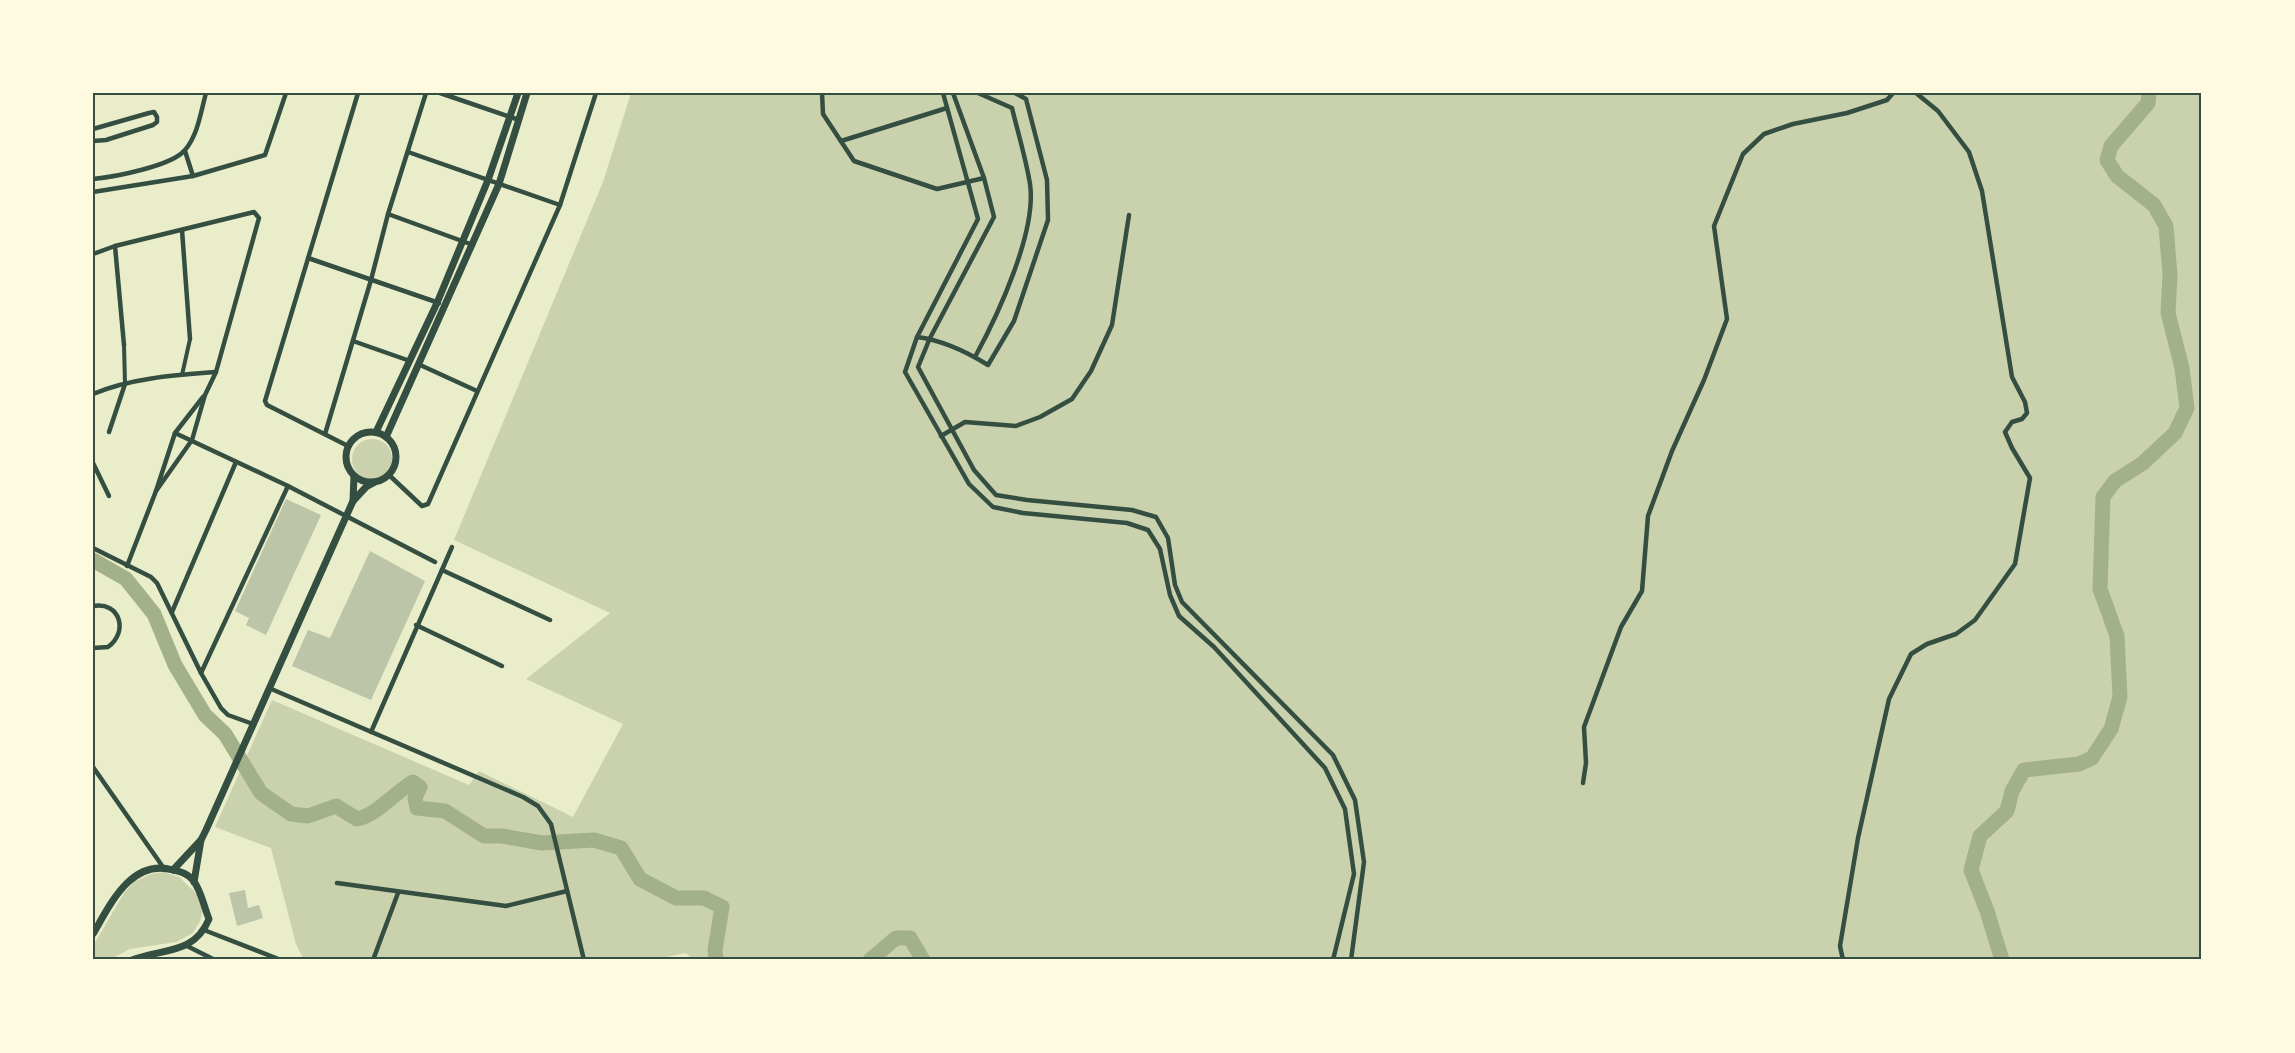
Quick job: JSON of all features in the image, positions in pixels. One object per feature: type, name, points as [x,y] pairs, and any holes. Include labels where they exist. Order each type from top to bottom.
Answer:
[{"type":"main road","points":[[376,432],[437,303],[463,241],[488,180],[518,93]]},
{"type":"main road","points":[[386,437],[500,184],[527,93]]},
{"type":"main road","points":[[395,394],[405,398]]},
{"type":"main road","points":[[194,882],[201,840],[353,501],[366,487],[389,475],[396,460],[392,444],[386,437],[376,432],[360,435],[348,446],[346,461],[354,476],[353,501]]},
{"type":"main road","points":[[354,476],[368,482],[375,482]]},
{"type":"main road","points":[[173,870],[201,840]]},
{"type":"main road","points":[[93,934],[120,888],[139,873],[163,867],[185,873],[194,882],[209,919],[204,930],[187,946],[132,960]]},
{"type":"street","points":[[93,179],[147,168],[184,151],[194,133],[206,93]]},
{"type":"street","points":[[93,192],[193,176],[266,155],[286,93]]},
{"type":"street","points":[[348,446],[267,405],[265,401],[358,93]]},
{"type":"street","points":[[325,434],[371,280],[388,214],[426,93]]},
{"type":"street","points":[[440,93],[519,120]]},
{"type":"street","points":[[389,475],[422,506],[428,504],[560,205],[596,93]]},
{"type":"street","points":[[822,93],[823,114],[854,161],[937,189],[984,178]]},
{"type":"street","points":[[1334,960],[1354,874],[1345,809],[1325,768],[1214,647],[1179,616],[1170,596],[1160,549],[1148,530],[1127,523],[1023,513],[993,507],[969,484],[905,372],[917,337],[978,219],[944,95],[954,93],[984,178],[994,217],[930,338],[918,367],[974,470],[996,495],[1132,510],[1156,517],[1168,538],[1175,585],[1182,602],[1333,755],[1355,800],[1364,862],[1351,960]]},
{"type":"street","points":[[975,357],[998,315],[1030,219],[1030,186],[1012,108],[978,93]]},
{"type":"street","points":[[917,337],[930,338],[988,365],[1014,321],[1048,220],[1047,180],[1026,99],[1015,93]]},
{"type":"street","points":[[1583,783],[1586,763],[1584,727],[1621,627],[1642,591],[1648,516],[1672,451],[1704,380],[1727,319],[1714,226],[1743,154],[1764,134],[1793,124],[1847,113],[1887,100],[1893,93]]},
{"type":"street","points":[[1843,960],[1840,946],[1858,838],[1889,699],[1911,654],[1927,644],[1956,634],[1974,620],[2015,564],[2030,478],[2005,432],[2012,422],[2022,419],[2027,413],[2025,402],[2012,376],[1982,190],[1969,152],[1938,111],[1916,93]]},
{"type":"street","points":[[841,141],[947,108]]},
{"type":"street","points":[[93,129],[154,112],[157,117],[157,122],[153,125],[106,140],[93,141]]},
{"type":"street","points":[[184,151],[193,176]]},
{"type":"street","points":[[408,152],[560,205]]},
{"type":"street","points":[[110,177],[111,189]]},
{"type":"street","points":[[93,254],[115,246],[254,212],[258,214],[259,218],[216,372],[205,395],[192,440],[156,491]]},
{"type":"street","points":[[388,214],[473,245]]},
{"type":"street","points":[[941,436],[965,422],[1016,426],[1040,417],[1072,399],[1091,371],[1112,325],[1128,215]]},
{"type":"street","points":[[182,230],[190,339],[182,375]]},
{"type":"street","points":[[109,432],[125,384],[124,345],[115,246]]},
{"type":"street","points":[[308,258],[445,306]]},
{"type":"street","points":[[353,341],[418,363],[477,391]]},
{"type":"street","points":[[93,394],[108,387],[216,372]]},
{"type":"street","points":[[126,566],[156,491],[175,433],[205,395]]},
{"type":"street","points":[[175,433],[288,486],[435,562]]},
{"type":"street","points":[[172,612],[236,462]]},
{"type":"street","points":[[93,463],[109,496]]},
{"type":"street","points":[[201,674],[288,486]]},
{"type":"street","points":[[93,548],[151,577],[157,583],[201,674],[221,708],[228,715],[252,727]]},
{"type":"street","points":[[370,732],[452,548]]},
{"type":"street","points":[[442,570],[550,620]]},
{"type":"street","points":[[93,606],[104,606],[111,609],[119,622],[120,629],[114,643],[108,647],[93,648]]},
{"type":"street","points":[[416,625],[501,666]]},
{"type":"street","points":[[269,688],[523,797],[538,806],[551,824],[584,960]]},
{"type":"street","points":[[93,767],[163,867]]},
{"type":"street","points":[[337,883],[506,906],[567,891]]},
{"type":"street","points":[[373,960],[399,893]]},
{"type":"street","points":[[204,930],[281,960]]},
{"type":"street","points":[[187,946],[215,960]]},
{"type":"green space","points":[[631,93],[2202,93],[2202,960],[695,960],[685,953],[653,960],[304,960],[296,944],[271,848],[215,827],[272,700],[469,785],[479,771],[573,817],[623,724],[526,679],[610,613],[454,540],[603,182]]},
{"type":"green space","points":[[372,439],[386,445],[392,459],[386,473],[372,479],[358,473],[352,459],[358,445]]},
{"type":"green space","points":[[164,872],[179,877],[199,896],[203,910],[193,933],[176,942],[130,949],[109,960],[93,960],[93,946],[124,893],[134,882],[151,874]]},
{"type":"building","points":[[286,499],[321,515],[266,635],[246,625],[249,618],[235,611]]},
{"type":"building","points":[[370,551],[425,581],[371,700],[292,666],[308,630],[330,638]]},
{"type":"building","points":[[245,890],[248,908],[259,905],[263,918],[237,926],[229,893]]},
{"type":"waterway","points":[[2002,960],[1971,870],[1980,836],[2007,811],[2012,791],[2024,770],[2079,764],[2092,758],[2111,729],[2120,697],[2117,636],[2100,589],[2103,497],[2115,481],[2143,463],[2175,433],[2187,408],[2182,368],[2168,313],[2170,275],[2166,226],[2154,205],[2117,176],[2107,160],[2111,146],[2148,103],[2149,93]]},
{"type":"waterway","points":[[93,560],[126,579],[154,614],[175,665],[205,715],[225,734],[261,793],[291,814],[308,816],[336,806],[357,819],[372,813],[413,782],[420,787],[415,798],[417,808],[445,811],[484,836],[502,836],[542,843],[594,840],[621,848],[640,879],[676,898],[704,898],[722,907],[715,950],[716,960]]},
{"type":"waterway","points":[[870,960],[896,938],[910,938],[923,960]]}]
